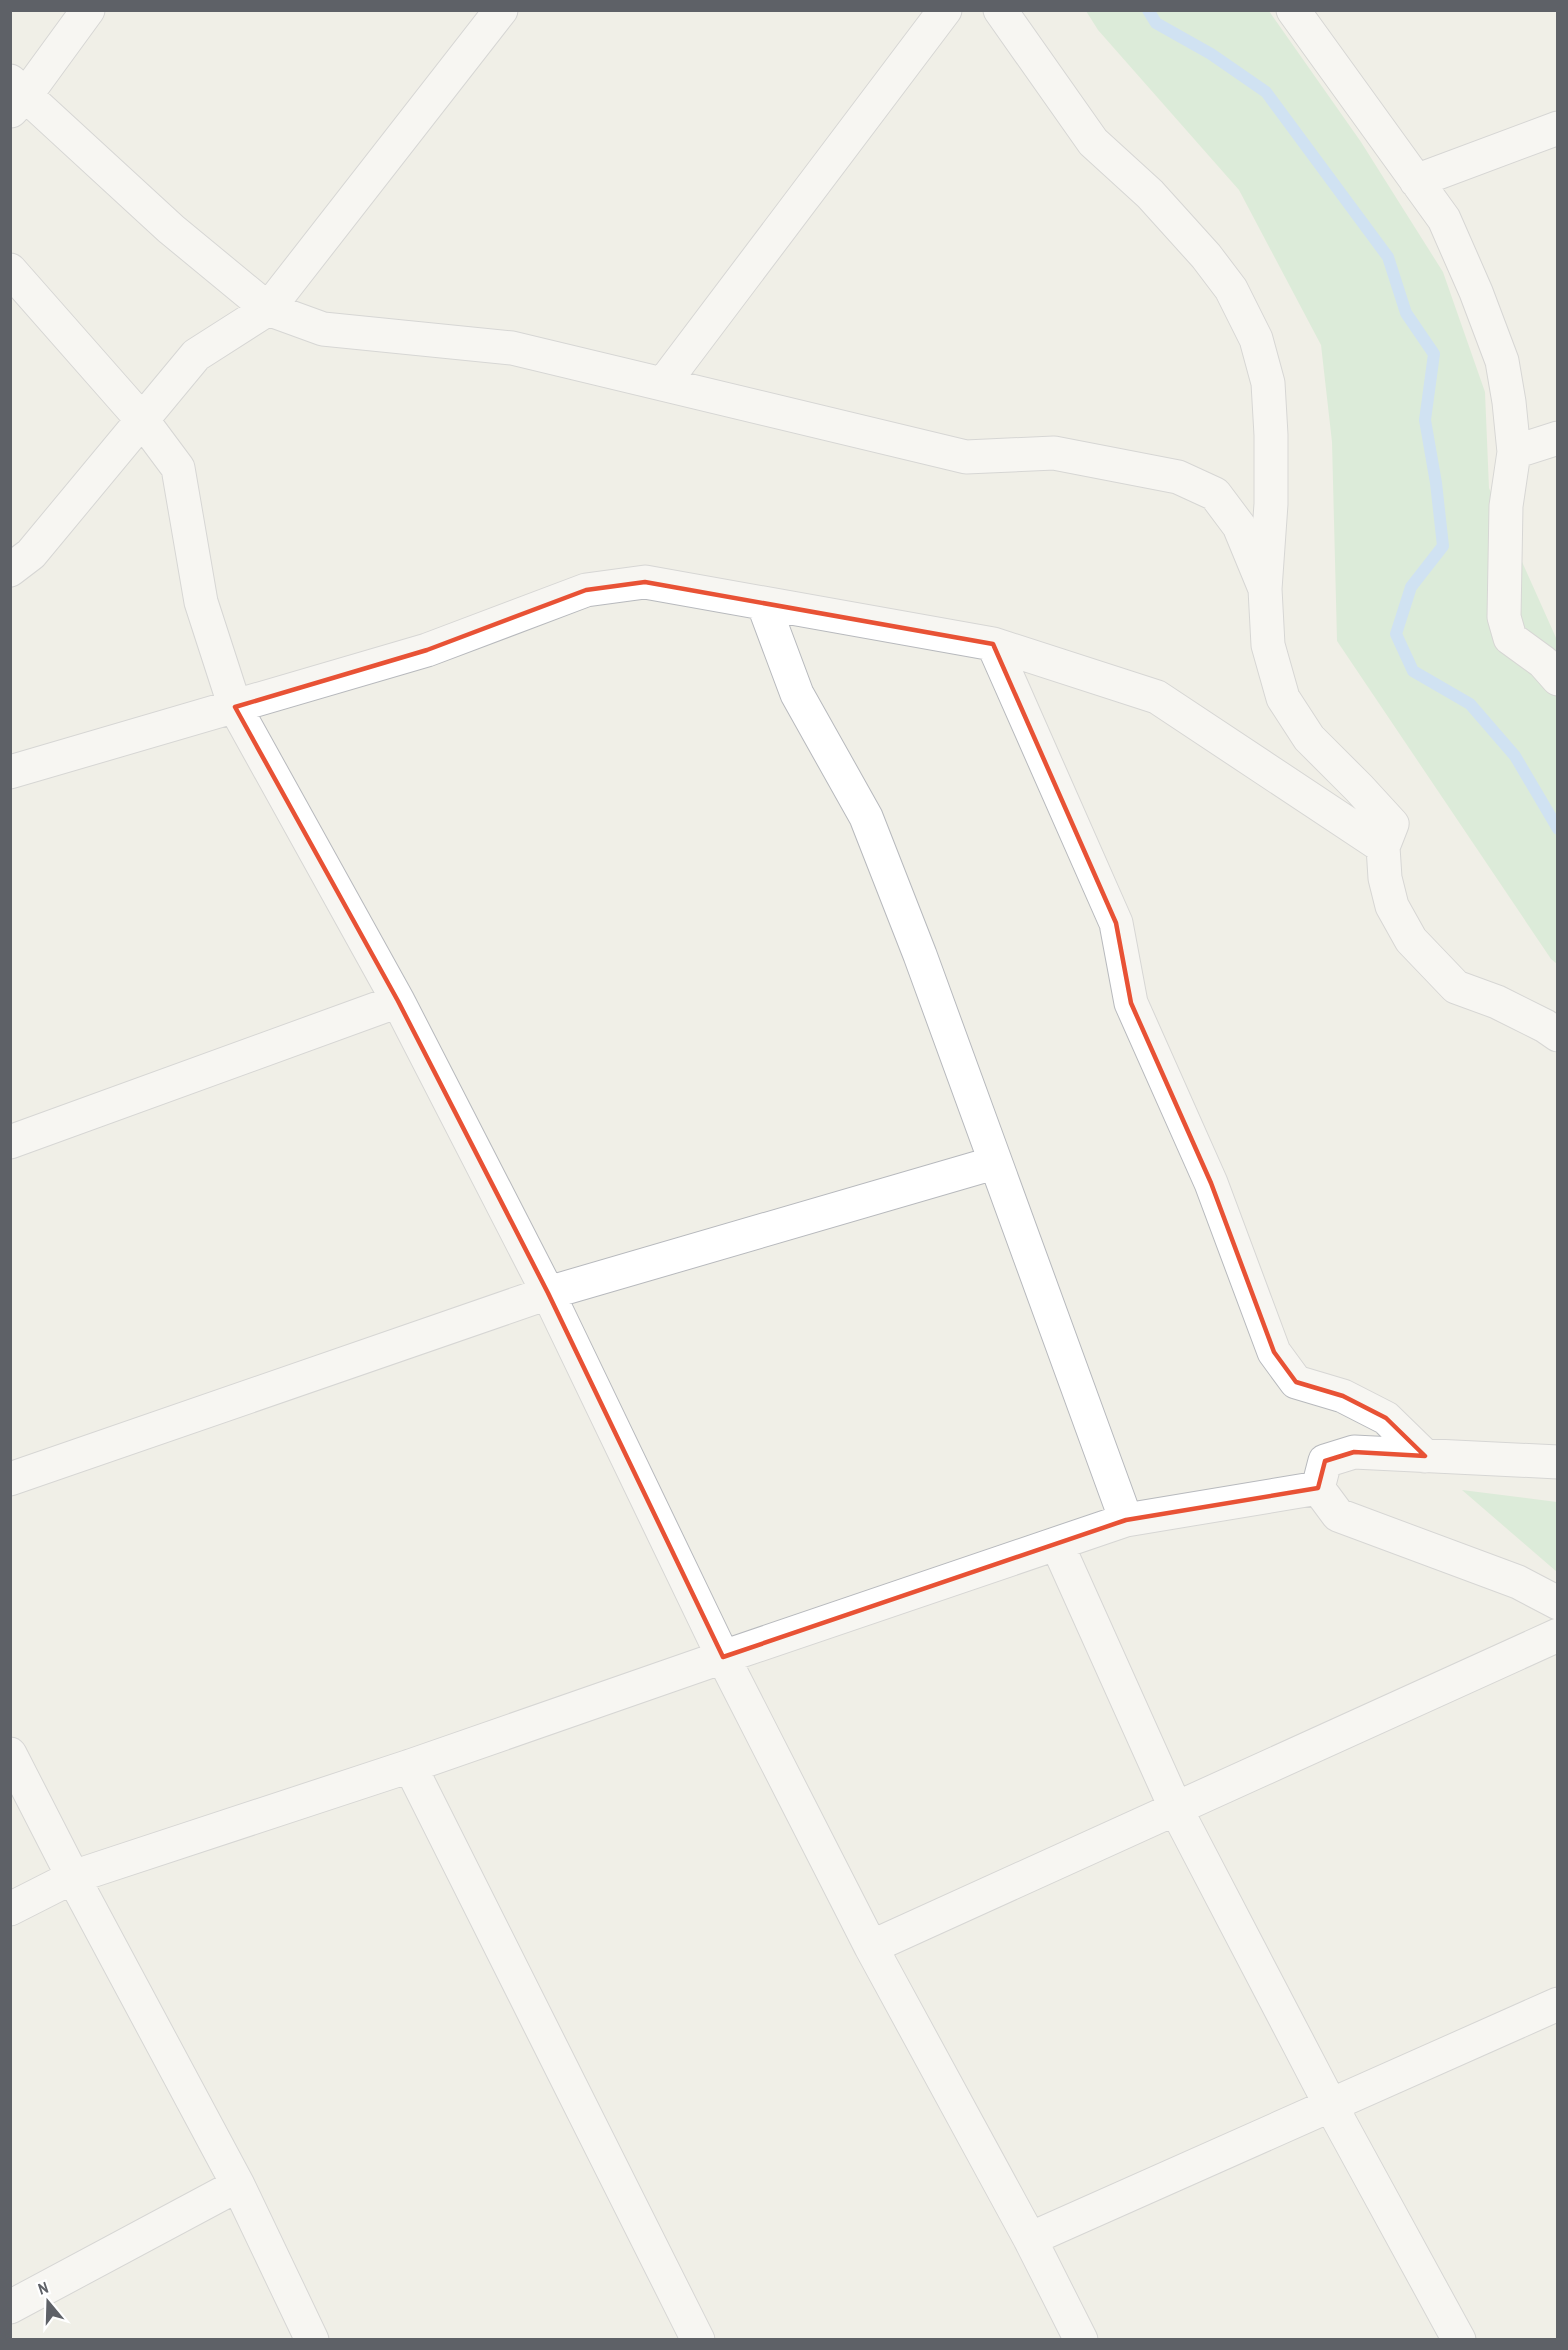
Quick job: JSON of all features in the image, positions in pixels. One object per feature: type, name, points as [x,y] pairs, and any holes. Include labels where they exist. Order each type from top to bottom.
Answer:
[{"type":"street","points":[[88,10],[16,96],[268,309],[323,329],[512,348],[966,457],[1054,453],[1178,477],[1215,494],[1239,526],[1265,589]]},
{"type":"street","points":[[10,570],[31,554],[196,355],[268,309],[501,10]]},
{"type":"street","points":[[663,384],[945,10]]},
{"type":"street","points":[[1000,10],[1093,142],[1150,194],[1206,256],[1231,289],[1256,339],[1268,383],[1271,435],[1271,504],[1265,589],[1268,645],[1283,698],[1309,738],[1392,824],[1383,847],[1384,878],[1392,906],[1411,940],[1456,987],[1497,1002],[1545,1026],[1557,1035]]},
{"type":"street","points":[[1293,10],[1444,219],[1476,292],[1502,361],[1514,452],[1506,506],[1504,616],[1510,638],[1543,662],[1557,679]]},
{"type":"street","points":[[1416,181],[1557,128]]},
{"type":"street","points":[[10,270],[143,421],[178,468],[201,602],[235,706],[398,1000],[548,1293],[723,1657],[871,1947],[1030,2239],[1081,2340]]},
{"type":"street","points":[[1514,452],[1557,438]]},
{"type":"street","points":[[10,772],[426,650],[586,590],[645,582],[993,644],[1157,697],[1383,847]]},
{"type":"street","points":[[763,603],[796,694],[866,817],[920,955],[1126,1520]]},
{"type":"street","points":[[993,644],[1116,923],[1131,1002],[1211,1183],[1274,1352],[1296,1382],[1343,1396],[1386,1418],[1425,1456]]},
{"type":"street","points":[[10,1142],[398,1000]]},
{"type":"street","points":[[10,1479],[548,1293],[994,1163]]},
{"type":"street","points":[[1318,1488],[1325,1461],[1354,1452],[1557,1462]]},
{"type":"street","points":[[10,1909],[73,1877],[410,1766],[1126,1520],[1318,1488]]},
{"type":"street","points":[[1318,1488],[1338,1515],[1518,1582],[1557,1603]]},
{"type":"street","points":[[1057,1544],[1176,1809],[1330,2104],[1459,2340]]},
{"type":"street","points":[[871,1947],[1557,1635]]},
{"type":"street","points":[[10,1754],[73,1877],[238,2185],[312,2340]]},
{"type":"street","points":[[410,1766],[698,2340]]},
{"type":"street","points":[[1030,2239],[1557,2004]]},
{"type":"street","points":[[10,2307],[238,2185]]},
{"type":"highlighted area","points":[[645,582],[993,644],[1116,923],[1131,1003],[1211,1183],[1274,1352],[1296,1382],[1343,1396],[1386,1418],[1425,1456],[1354,1452],[1325,1461],[1318,1488],[1126,1520],[723,1657],[548,1293],[398,1001],[235,707],[427,650],[586,590]]},
{"type":"green space","points":[[1086,11],[1269,11],[1361,142],[1443,272],[1485,392],[1489,488],[1557,640],[1557,964],[1551,959],[1337,641],[1332,442],[1321,345],[1239,190],[1098,30]]},
{"type":"green space","points":[[1462,1490],[1557,1502],[1557,1572]]},
{"type":"waterway","points":[[1148,10],[1156,23],[1211,54],[1266,92],[1388,257],[1406,313],[1434,354],[1425,420],[1436,483],[1443,546],[1411,587],[1396,634],[1413,671],[1470,704],[1515,756],[1558,829]]}]
